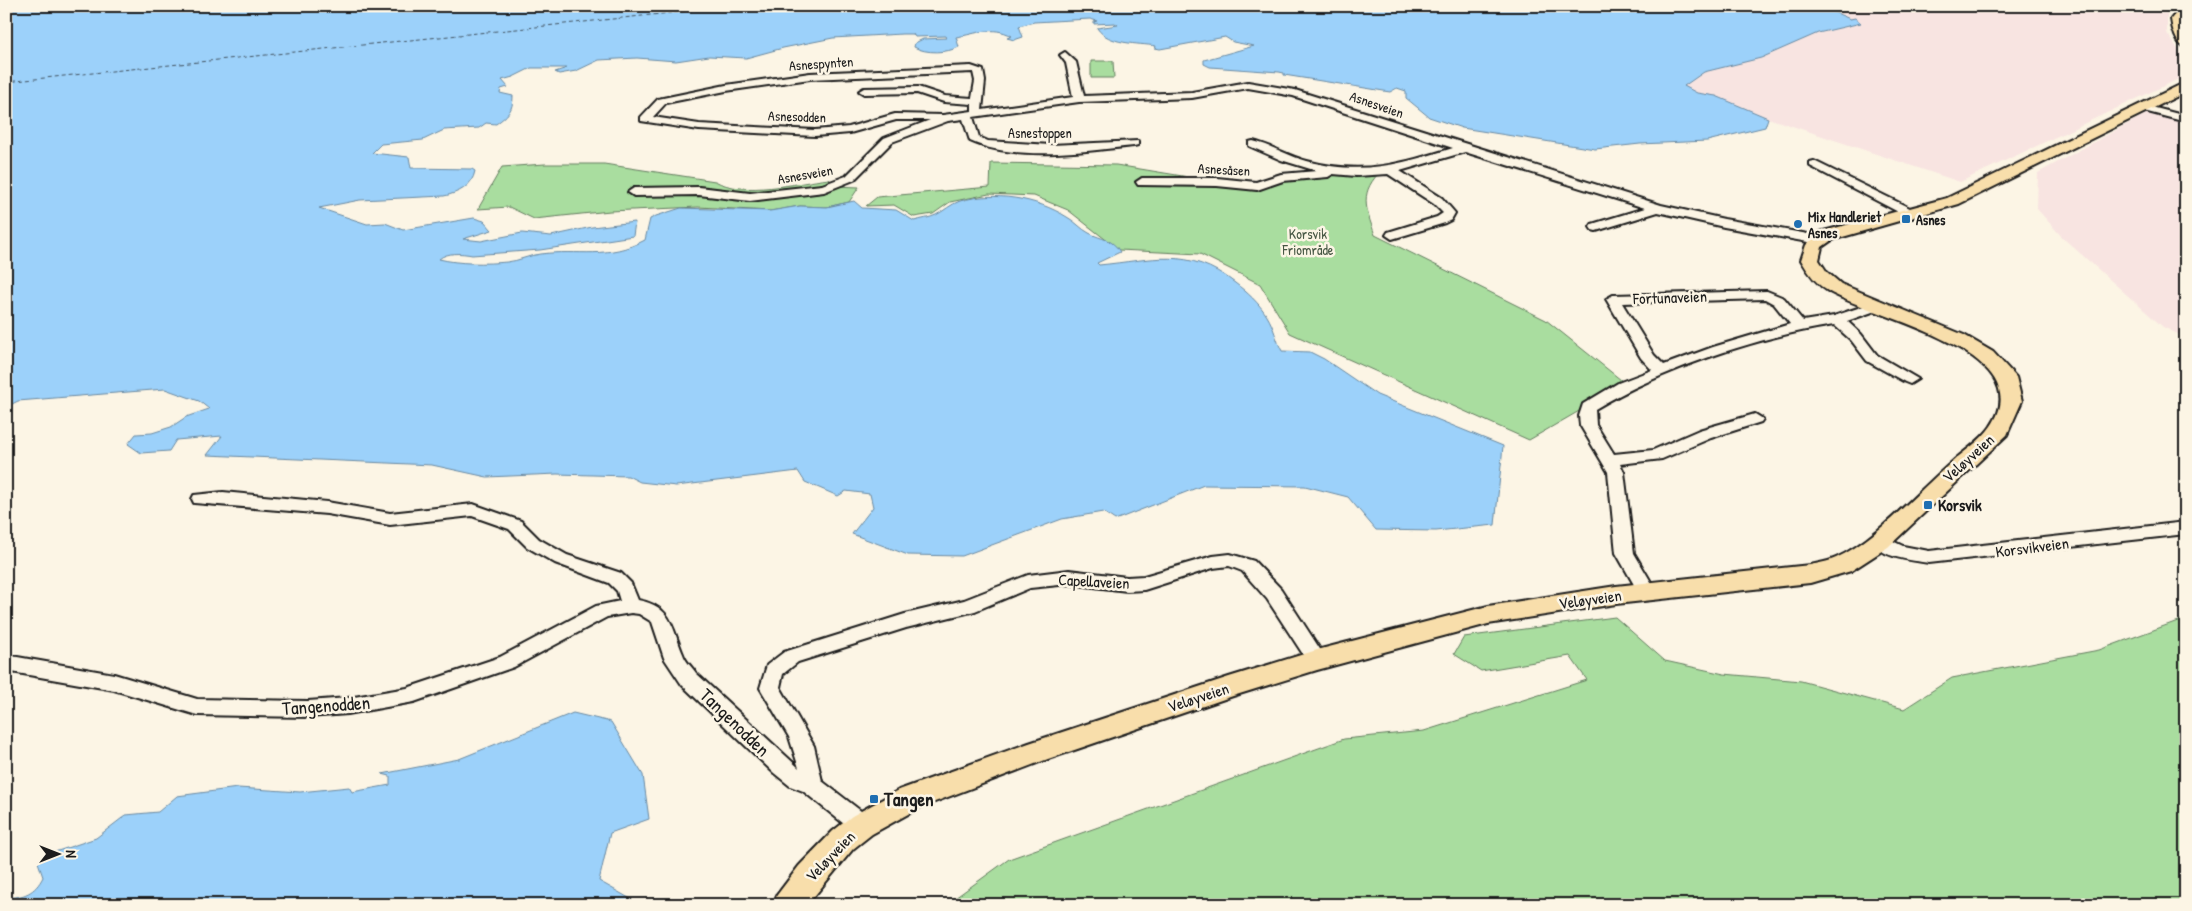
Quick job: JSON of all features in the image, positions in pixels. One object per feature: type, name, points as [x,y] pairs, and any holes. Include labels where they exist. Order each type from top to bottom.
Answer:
[{"type":"main road","points":[[2186,9],[2177,19],[2178,27],[2186,44]]},
{"type":"main road","points":[[1819,240],[1938,206],[1980,189],[2186,86]]},
{"type":"main road","name":"Veløyveien","points":[[788,905],[810,876],[843,840],[862,825],[909,799],[1039,751],[1229,686],[1317,660],[1488,615],[1648,592],[1810,574],[1843,565],[1880,541],[1922,500],[2000,430],[2008,418],[2014,394],[2003,373],[1982,353],[1969,344],[1952,335],[1872,307],[1835,288],[1823,279],[1810,260],[1810,252],[1819,240]]},
{"type":"street","points":[[1065,55],[1071,62],[1079,99]]},
{"type":"street","name":"Asnespynten","points":[[645,119],[662,102],[726,88],[810,76],[971,68],[978,70],[980,74],[977,101],[972,113]]},
{"type":"street","name":"Asnesveien","points":[[634,192],[699,191],[750,197],[834,186],[850,178],[888,140],[946,118],[1079,99],[1176,96],[1236,86],[1259,86],[1295,93],[1658,208],[1724,224],[1819,240]]},
{"type":"street","points":[[864,91],[918,90],[944,99],[977,101]]},
{"type":"street","points":[[2144,108],[2186,119]]},
{"type":"street","name":"Asnestoppen","points":[[972,113],[974,139],[987,145],[1082,148],[1134,143]]},
{"type":"street","name":"Asnesodden","points":[[645,119],[699,127],[815,133],[850,130],[895,117],[946,118]]},
{"type":"street","name":"Asnesåsen","points":[[1253,144],[1268,152],[1332,172]]},
{"type":"street","name":"Asnesåsen","points":[[1142,182],[1217,182],[1256,186],[1281,178],[1332,172],[1390,170],[1465,148]]},
{"type":"street","points":[[1814,164],[1912,214]]},
{"type":"street","points":[[1390,170],[1438,201],[1449,213],[1442,220],[1392,235]]},
{"type":"street","points":[[1596,227],[1658,208]]},
{"type":"street","name":"Fortunaveien","points":[[1661,370],[1648,358],[1613,299],[1767,295],[1779,301],[1800,326]]},
{"type":"street","points":[[1648,592],[1624,553],[1616,472],[1611,460],[1586,426],[1585,418],[1588,407],[1623,386],[1661,370],[1757,337],[1800,326],[1837,320],[1872,307]]},
{"type":"street","points":[[1837,320],[1856,337],[1872,358],[1910,379]]},
{"type":"street","points":[[1611,460],[1656,455],[1706,434],[1755,419]]},
{"type":"street","points":[[200,498],[223,498],[327,508],[390,519],[473,510],[515,525],[533,543],[561,559],[615,578],[624,588],[631,606]]},
{"type":"street","name":"Korsvikveien","points":[[1880,541],[1898,551],[1929,558],[2186,528]]},
{"type":"street","name":"Capellaveien","points":[[811,785],[812,773],[794,724],[787,718],[770,688],[774,670],[791,657],[885,628],[968,606],[1009,588],[1041,579],[1069,577],[1127,584],[1144,583],[1214,562],[1230,560],[1248,566],[1268,588],[1317,660]]},
{"type":"street","name":"Tangenodden","points":[[6,663],[114,682],[197,707],[308,709],[348,706],[407,696],[507,662],[603,611],[631,606],[643,608],[659,617],[667,633],[674,658],[689,679],[782,767],[798,780],[811,785],[862,825]]},
{"type":"shaded area","points":[[1820,6],[2184,6],[2167,15],[2167,33],[2184,58],[2185,76],[1960,182],[1768,118],[1716,96],[1697,93],[1683,86],[1704,72],[1761,58],[1818,33],[1861,23]]},
{"type":"shaded area","points":[[2149,112],[2186,122],[2186,338],[2163,327],[2063,238],[2037,209],[2038,173]]},
{"type":"green space","points":[[1091,61],[1113,61],[1114,78],[1091,78]]},
{"type":"green space","name":"Korsvik Friområde","points":[[991,163],[1116,165],[1243,186],[1276,179],[1382,170],[1370,186],[1366,200],[1375,235],[1546,320],[1626,384],[1529,440],[1290,333],[1260,284],[1200,254],[1119,250],[1068,210],[1034,196],[989,194],[950,202],[933,214],[914,217],[894,205],[866,206],[877,197],[990,187]]},
{"type":"green space","points":[[545,164],[604,164],[715,181],[727,186],[740,188],[770,188],[829,179],[834,186],[859,187],[849,202],[827,207],[800,206],[770,211],[698,207],[610,211],[534,219],[509,207],[478,209],[502,167]]},
{"type":"green space","points":[[1615,617],[1665,661],[1724,674],[1801,681],[1904,709],[1952,678],[2099,650],[2186,618],[2186,905],[957,905],[955,898],[1009,859],[1344,739],[1424,731],[1587,680],[1570,656],[1481,671],[1454,654],[1464,637]]},
{"type":"water","points":[[6,6],[1820,6],[1850,19],[1855,18],[1861,23],[1818,33],[1761,58],[1704,72],[1684,86],[1697,93],[1716,96],[1768,118],[1765,127],[1707,141],[1640,144],[1595,149],[1462,128],[1429,117],[1406,98],[1406,91],[1397,88],[1390,92],[1284,75],[1284,73],[1279,72],[1210,67],[1204,64],[1204,60],[1254,46],[1233,42],[1225,37],[1160,49],[1155,48],[1156,46],[1108,38],[1097,28],[1118,25],[1115,23],[1094,24],[1097,21],[1090,19],[1034,22],[1019,26],[1023,37],[1014,40],[1007,38],[1012,36],[998,31],[984,31],[956,37],[959,47],[943,51],[930,52],[914,47],[915,43],[923,39],[946,38],[945,36],[915,37],[913,34],[902,34],[833,38],[746,58],[709,56],[676,61],[637,58],[599,60],[576,71],[559,74],[555,72],[567,68],[531,68],[502,80],[508,87],[501,89],[500,93],[513,96],[513,101],[509,112],[496,124],[486,123],[479,128],[444,130],[423,140],[381,144],[372,153],[409,157],[411,168],[472,169],[475,171],[473,177],[464,188],[444,196],[360,200],[319,208],[367,224],[385,223],[403,230],[474,218],[484,221],[492,230],[463,239],[481,241],[522,233],[551,236],[592,227],[635,222],[633,236],[540,250],[472,255],[450,254],[439,259],[455,262],[499,263],[541,254],[593,253],[618,250],[645,240],[650,219],[681,208],[770,211],[800,206],[827,207],[854,201],[862,208],[896,210],[914,221],[934,216],[960,201],[973,198],[1015,198],[1055,210],[1086,231],[1114,244],[1120,252],[1097,263],[1099,265],[1170,258],[1202,264],[1218,271],[1253,298],[1269,320],[1282,351],[1310,352],[1324,359],[1377,395],[1503,446],[1495,525],[1436,531],[1376,530],[1348,497],[1305,486],[1204,485],[1115,520],[1103,512],[1062,519],[962,556],[908,555],[852,534],[873,507],[870,494],[846,491],[838,496],[805,482],[798,471],[676,486],[640,482],[628,476],[557,474],[487,477],[432,465],[207,455],[222,436],[176,440],[169,451],[141,453],[128,444],[136,434],[152,433],[171,427],[186,417],[209,409],[199,401],[165,389],[18,401],[6,407]]},
{"type":"water","points":[[573,713],[611,722],[643,775],[649,819],[610,833],[599,881],[636,902],[636,905],[6,905],[6,898],[24,895],[36,887],[43,877],[38,862],[49,854],[96,838],[126,815],[158,812],[177,796],[238,788],[300,792],[349,787],[352,792],[390,785],[390,776],[382,774],[459,759]]},
{"type":"ferry route","points":[[6,82],[738,6]]},
{"type":"place","name":"Asnes","points":[[1906,219]]},
{"type":"place","name":"Mix Handleriet Asnes","points":[[1798,224]]},
{"type":"place","name":"Korsvik","points":[[1928,505]]},
{"type":"place","name":"Tangen","points":[[874,799]]}]
